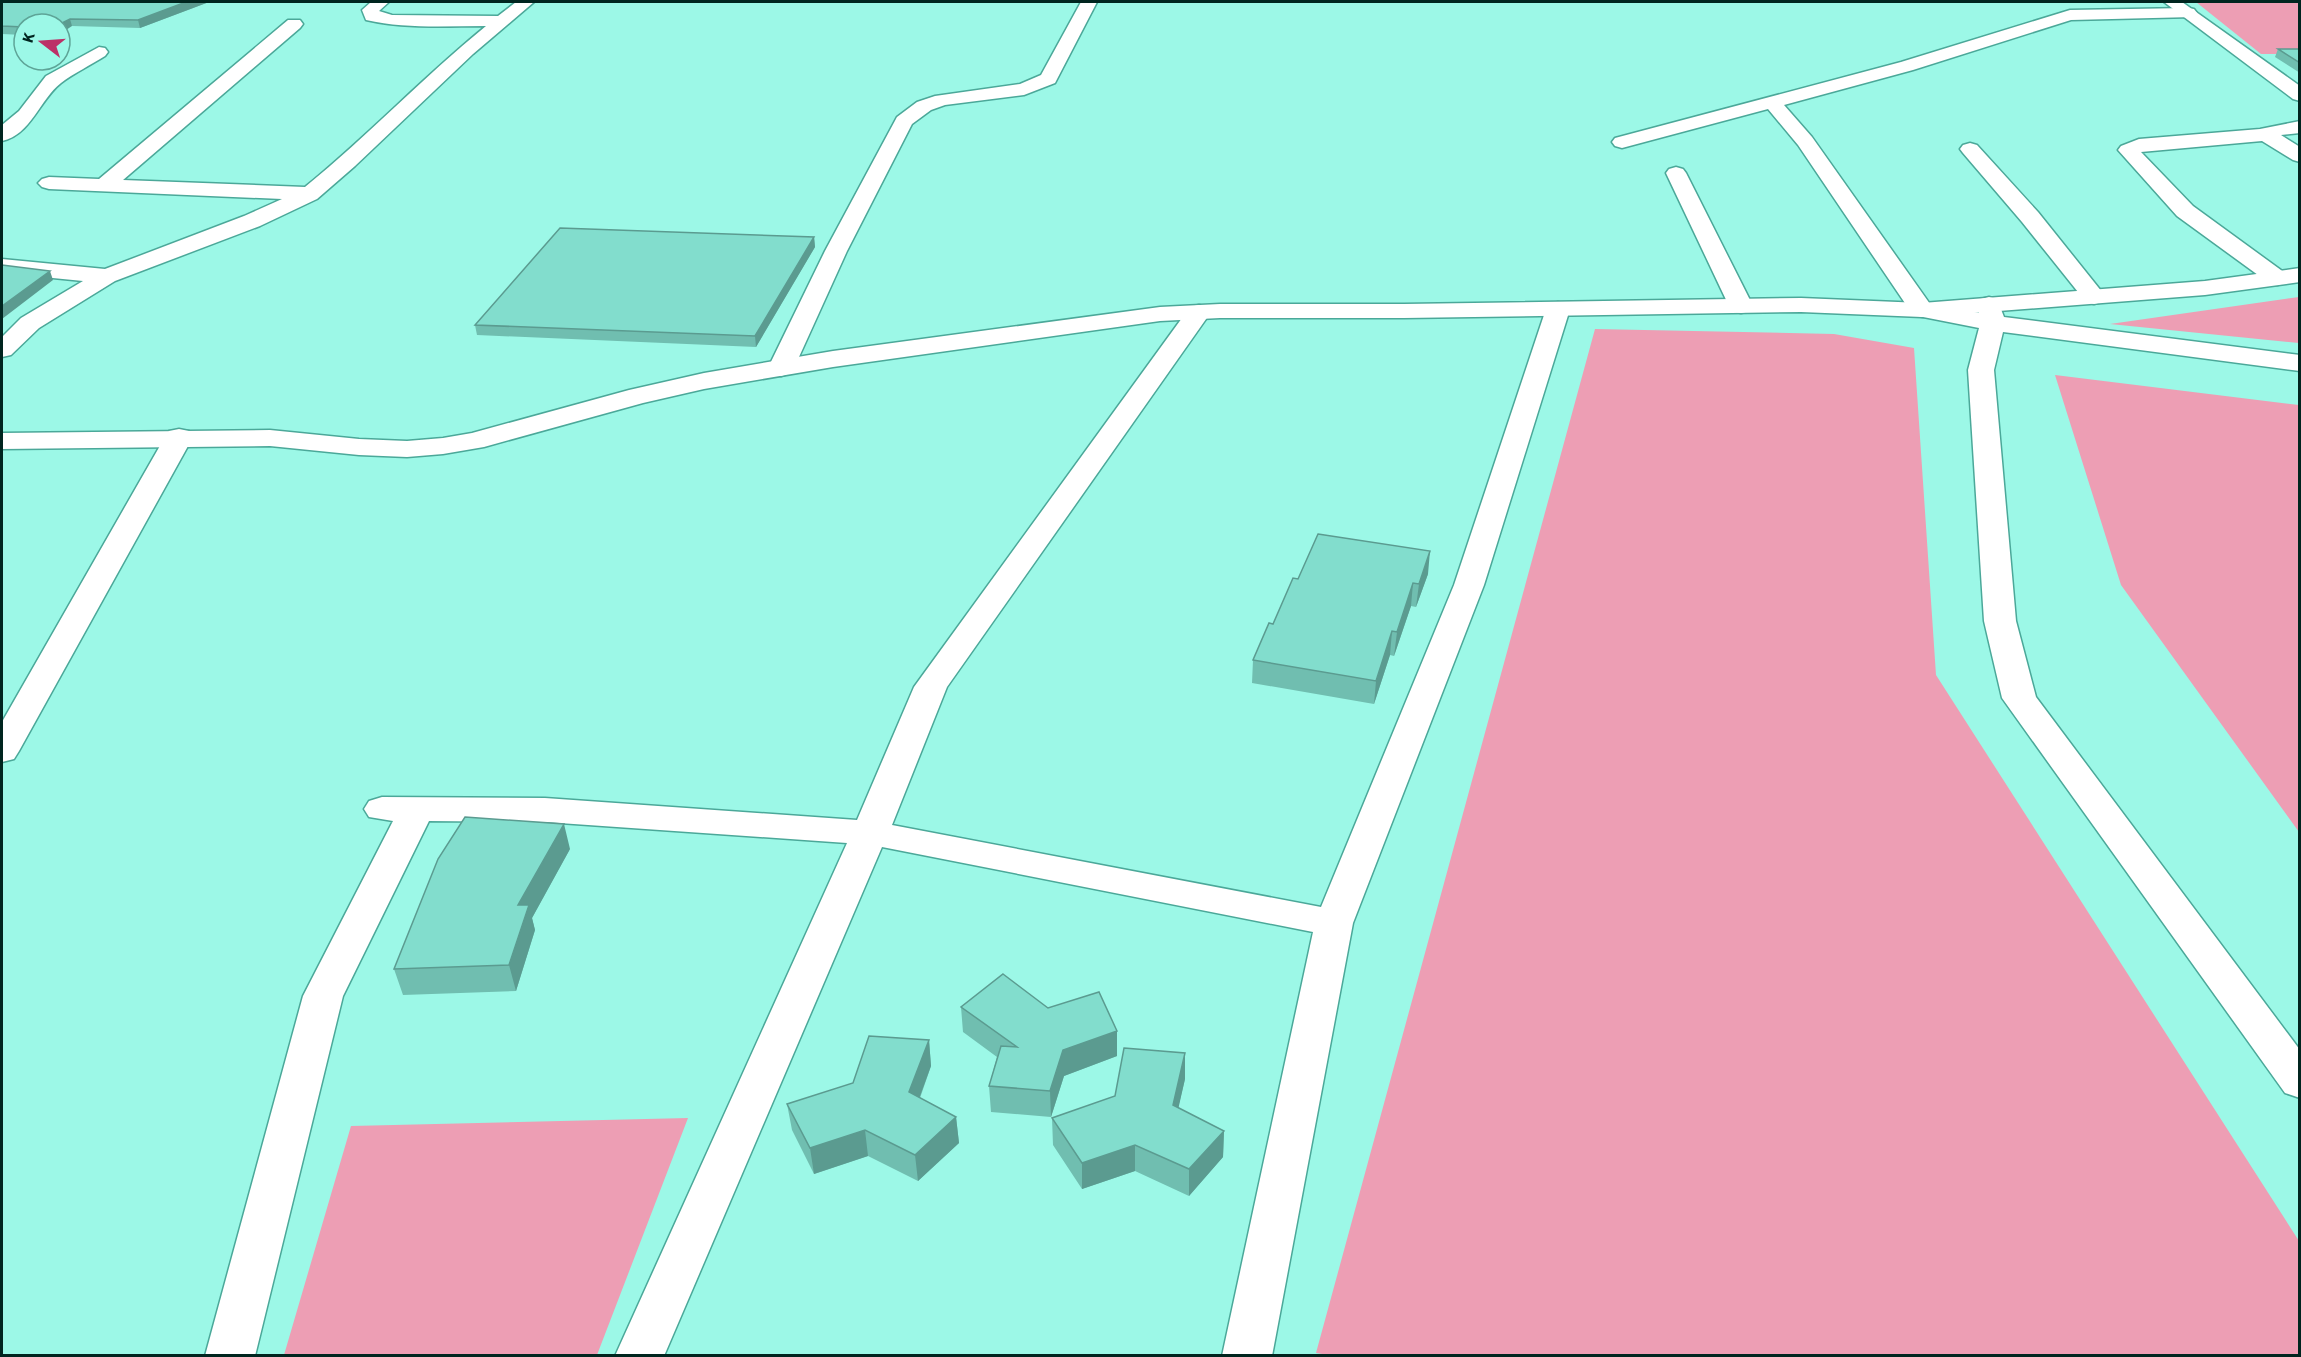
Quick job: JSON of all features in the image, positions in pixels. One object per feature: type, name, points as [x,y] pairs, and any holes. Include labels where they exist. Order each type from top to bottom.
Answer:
[{"type":"street","points":[[381,2],[370,10],[372,16],[392,20],[502,21]]},
{"type":"street","points":[[2,350],[30,323],[107,276],[252,221],[309,194],[348,162],[467,50],[526,2]]},
{"type":"street","points":[[781,368],[836,251],[904,121],[924,106],[942,100],[1024,88],[1048,79],[1089,2]]},
{"type":"street","points":[[2172,2],[2300,95]]},
{"type":"street","points":[[1622,142],[1907,66],[2070,15],[2188,13]]},
{"type":"street","points":[[104,185],[294,24]]},
{"type":"street","points":[[2,135],[26,115],[53,80],[99,52]]},
{"type":"street","points":[[1772,102],[1804,141],[1922,310]]},
{"type":"street","points":[[2288,276],[2185,211],[2128,150],[2139,145],[2265,134],[2300,127]]},
{"type":"street","points":[[2265,134],[2300,156]]},
{"type":"street","points":[[1970,149],[2030,217],[2094,297]]},
{"type":"street","points":[[1676,173],[1741,306]]},
{"type":"street","points":[[49,183],[309,194]]},
{"type":"street","points":[[2,266],[107,276]]},
{"type":"street","points":[[1991,313],[2094,297],[2205,288],[2288,276]]},
{"type":"street","points":[[2,441],[179,437],[270,438],[407,449],[443,446],[474,441],[638,396],[781,368],[1077,325],[1160,314],[1199,312],[1801,305],[1991,313],[2300,363]]},
{"type":"street","points":[[1247,1356],[1334,923],[1469,585],[1558,309]]},
{"type":"street","points":[[639,1356],[870,834],[930,687],[1199,312]]},
{"type":"street","points":[[1991,313],[1981,370],[2000,621],[2019,698],[2300,1082]]},
{"type":"street","points":[[2,751],[179,437]]},
{"type":"street","points":[[230,1356],[323,996],[399,809],[545,810],[870,834],[1334,923]]},
{"type":"shaded area","points":[[2196,2],[2299,2],[2299,54],[2261,54]]},
{"type":"shaded area","points":[[2299,297],[2299,343],[2110,324]]},
{"type":"shaded area","points":[[1595,329],[1834,334],[1914,348],[1936,675],[2299,1241],[2299,1355],[1335,1356],[1316,1353]]},
{"type":"shaded area","points":[[2055,375],[2299,405],[2299,832],[2121,585]]},
{"type":"shaded area","points":[[688,1118],[597,1355],[284,1355],[351,1126]]},
{"type":"building","points":[[2,2],[186,2],[138,20],[72,19],[72,12],[12,12],[12,26],[2,26]]},
{"type":"building","points":[[2278,49],[2300,49],[2300,63]]},
{"type":"building","points":[[560,228],[814,237],[755,336],[475,325]]},
{"type":"building","points":[[2,265],[50,271],[2,306]]},
{"type":"building","points":[[1318,534],[1430,551],[1419,584],[1413,583],[1397,632],[1392,631],[1376,681],[1253,660],[1269,623],[1273,624],[1293,578],[1298,579]]},
{"type":"building","points":[[465,817],[564,824],[518,905],[529,905],[509,965],[394,969],[438,859]]},
{"type":"building","points":[[1003,974],[1048,1008],[1099,992],[1117,1031],[1063,1050],[1050,1091],[989,1086],[1001,1046],[1017,1047],[961,1007]]},
{"type":"building","points":[[869,1036],[929,1040],[909,1092],[956,1117],[915,1155],[865,1130],[810,1148],[787,1104],[853,1083]]},
{"type":"building","points":[[1124,1048],[1185,1053],[1173,1105],[1224,1131],[1189,1169],[1135,1145],[1082,1163],[1052,1118],[1115,1096]]}]
